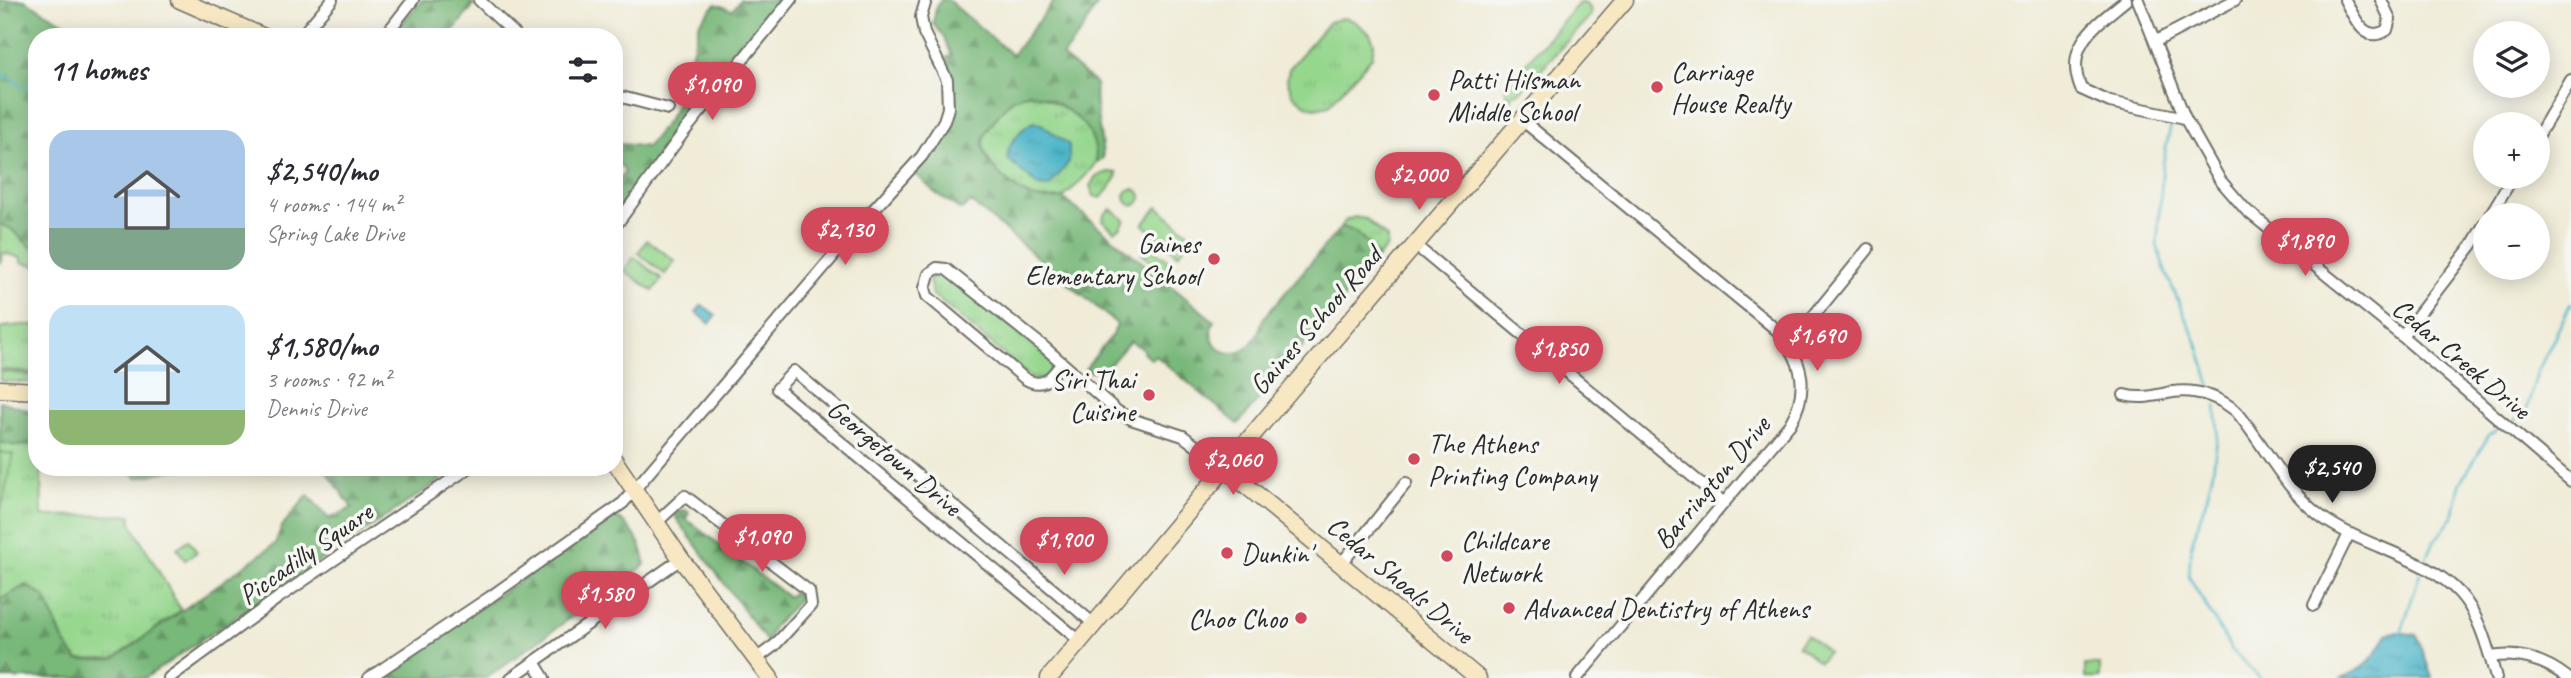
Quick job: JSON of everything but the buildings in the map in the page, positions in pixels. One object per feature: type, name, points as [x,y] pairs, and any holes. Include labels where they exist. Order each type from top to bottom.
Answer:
[{"type":"main road","points":[[180,0],[244,28]]},
{"type":"main road","name":"Gaines School Road","points":[[1049,678],[1625,0]]},
{"type":"main road","points":[[0,389],[28,391]]},
{"type":"main road","name":"Cedar Shoals Drive","points":[[1225,468],[1478,678]]},
{"type":"main road","points":[[623,473],[681,559],[769,678]]},
{"type":"street","points":[[308,28],[332,0]]},
{"type":"street","points":[[391,28],[413,0]]},
{"type":"street","points":[[479,0],[509,28]]},
{"type":"street","points":[[623,216],[683,133],[791,0]]},
{"type":"street","points":[[369,678],[623,503],[712,396],[922,156],[944,121],[948,108],[947,80],[924,33],[921,17],[926,0]]},
{"type":"street","points":[[2126,0],[2092,29],[2077,51],[2076,76],[2081,89],[2110,102],[2185,118]]},
{"type":"street","name":"Cedar Creek Drive","points":[[2138,0],[2185,118],[2220,180],[2246,210],[2402,335],[2571,481]]},
{"type":"street","points":[[2156,41],[2235,0]]},
{"type":"street","points":[[2345,0],[2361,28],[2377,35],[2387,30],[2390,19],[2381,0]]},
{"type":"street","points":[[2550,116],[2571,80]]},
{"type":"street","points":[[623,97],[668,109]]},
{"type":"street","name":"Barrington Drive","points":[[1522,120],[1778,331],[1790,345],[1801,376],[1801,402],[1790,424],[1577,678]]},
{"type":"street","points":[[2402,335],[2473,243]]},
{"type":"street","points":[[1415,244],[1723,502]]},
{"type":"street","points":[[1790,345],[1868,249]]},
{"type":"street","points":[[1062,363],[1050,379],[1041,384],[1031,383],[926,296],[929,274],[937,268],[946,269],[1062,363],[1117,411],[1131,419],[1183,436],[1225,468]]},
{"type":"street","name":"Georgetown Drive","points":[[1080,641],[777,389],[794,371],[1094,624]]},
{"type":"street","points":[[2124,396],[2140,398],[2187,391],[2224,402],[2247,424],[2289,486],[2319,515],[2349,534],[2418,563],[2456,589],[2483,631],[2496,678]]},
{"type":"street","name":"Piccadilly Square","points":[[169,678],[278,598],[457,476]]},
{"type":"street","points":[[1341,564],[1406,483]]},
{"type":"street","points":[[657,522],[685,496],[809,591],[811,605],[775,645],[757,659]]},
{"type":"street","points":[[2314,605],[2349,534]]},
{"type":"street","points":[[513,677],[681,559]]},
{"type":"street","points":[[2491,657],[2510,655],[2530,658],[2545,663],[2568,678]]},
{"type":"street","points":[[534,662],[544,678]]},
{"type":"green space","points":[[0,0],[24,0],[73,28],[28,28],[28,244],[10,228],[0,224]]},
{"type":"green space","points":[[422,0],[467,0],[474,5],[455,28],[398,28]]},
{"type":"green space","points":[[740,0],[789,0],[731,63],[670,138],[623,208],[623,144],[647,147],[668,120],[685,89],[680,70],[691,56],[700,22],[716,4],[732,10]]},
{"type":"green space","points":[[941,0],[948,0],[1012,55],[1055,0],[1100,0],[1080,34],[1062,56],[1096,84],[1103,158],[1096,163],[1093,141],[1077,118],[1051,100],[1033,94],[1016,98],[999,114],[984,137],[986,156],[1000,175],[1018,190],[1036,198],[1063,198],[1214,321],[1211,331],[1219,348],[1237,353],[1246,348],[1256,337],[1263,319],[1341,227],[1358,234],[1371,247],[1377,258],[1238,424],[1155,355],[1151,359],[1143,349],[1130,341],[1104,371],[1090,372],[1085,369],[1113,334],[1117,324],[971,202],[961,210],[934,192],[913,171],[936,145],[950,120],[953,108],[953,94],[942,60],[952,55],[942,34],[933,24],[936,8]]},
{"type":"green space","points":[[1583,2],[1590,8],[1591,15],[1520,92],[1512,95],[1512,99],[1508,97],[1505,87],[1578,4]]},
{"type":"green space","points":[[1344,18],[1354,21],[1370,34],[1374,43],[1372,57],[1329,105],[1315,108],[1306,105],[1293,95],[1287,80],[1289,69],[1329,22]]},
{"type":"green space","points":[[1034,93],[1078,118],[1094,138],[1097,149],[1094,165],[1063,198],[1039,199],[1021,191],[989,162],[983,147],[986,133],[1010,101],[1018,96]]},
{"type":"green space","points":[[1108,172],[1117,173],[1116,179],[1101,198],[1094,196],[1090,186],[1096,176]]},
{"type":"green space","points":[[1133,189],[1139,191],[1139,203],[1133,205],[1127,203],[1125,197],[1127,191]]},
{"type":"green space","points":[[1158,207],[1193,237],[1178,254],[1143,224]]},
{"type":"green space","points":[[1111,209],[1125,220],[1120,228],[1114,231],[1102,220]]},
{"type":"green space","points":[[1354,217],[1366,219],[1387,238],[1387,246],[1377,258],[1362,238],[1341,227],[1346,220]]},
{"type":"green space","points":[[0,224],[10,228],[28,244],[28,264],[21,262],[22,258],[3,253],[0,264]]},
{"type":"green space","points":[[647,240],[675,261],[665,274],[638,253]]},
{"type":"green space","points":[[1149,247],[1167,259],[1168,266],[1163,272],[1142,254]]},
{"type":"green space","points":[[634,257],[662,279],[653,291],[624,270]]},
{"type":"green space","points":[[935,273],[950,274],[1053,362],[1054,367],[1044,379],[1034,380],[932,294],[929,280]]},
{"type":"green space","points":[[28,325],[28,373],[0,369],[0,330],[4,327]]},
{"type":"green space","points":[[0,371],[28,375],[28,383],[0,381]]},
{"type":"green space","points":[[0,401],[28,410],[28,444],[17,446],[0,442]]},
{"type":"green space","points":[[0,442],[17,446],[28,444],[28,476],[41,476],[42,516],[131,515],[131,523],[181,610],[114,659],[78,660],[63,640],[45,597],[1,599],[0,603]]},
{"type":"green space","points":[[0,452],[13,454],[0,515]]},
{"type":"green space","points":[[330,476],[447,476],[145,678],[0,678],[1,599],[26,585],[45,597],[63,640],[77,660],[114,659],[275,544],[282,526],[308,495],[329,519],[352,508]]},
{"type":"green space","points":[[679,510],[686,510],[689,513],[686,519],[788,597],[794,592],[799,596],[797,602],[773,627],[767,642],[674,515]]},
{"type":"green space","points":[[615,517],[636,537],[645,565],[486,678],[374,678]]},
{"type":"green space","points":[[189,540],[197,552],[185,560],[177,548]]},
{"type":"green space","points":[[1806,634],[1828,652],[1819,662],[1798,645]]},
{"type":"green space","points":[[2085,665],[2100,665],[2100,678],[2085,678]]},
{"type":"water","points":[[1034,122],[1041,124],[1069,145],[1069,162],[1049,187],[1038,186],[1008,159],[1009,148],[1016,137]]},
{"type":"water","points":[[702,305],[716,315],[710,324],[696,312]]},
{"type":"water","points":[[2397,632],[2417,635],[2432,678],[2341,678],[2363,666],[2387,634]]},
{"type":"waterway","points":[[0,72],[28,88]]},
{"type":"waterway","points":[[2171,124],[2163,163],[2157,245],[2165,271],[2199,348],[2211,388]]},
{"type":"waterway","points":[[2514,421],[2525,415],[2537,373],[2571,303]]},
{"type":"waterway","points":[[2216,406],[2218,431],[2213,471],[2191,546],[2189,577],[2231,649],[2260,678]]},
{"type":"waterway","points":[[2426,558],[2432,544],[2453,517],[2460,484],[2489,435],[2498,430]]},
{"type":"waterway","points":[[2401,633],[2420,573]]},
{"type":"place","name":"Carriage House Realty","points":[[1657,87]]},
{"type":"place","name":"Patti Hilsman Middle School","points":[[1434,95]]},
{"type":"place","name":"Gaines Elementary School","points":[[1214,259]]},
{"type":"place","name":"Siri Thai Cuisine","points":[[1149,395]]},
{"type":"place","name":"The Athens Printing Company","points":[[1414,459]]},
{"type":"place","name":"Dunkin'","points":[[1227,553]]},
{"type":"place","name":"Childcare Network","points":[[1447,556]]},
{"type":"place","name":"Advanced Dentistry of Athens","points":[[1509,608]]},
{"type":"place","name":"Choo Choo","points":[[1301,618]]}]
